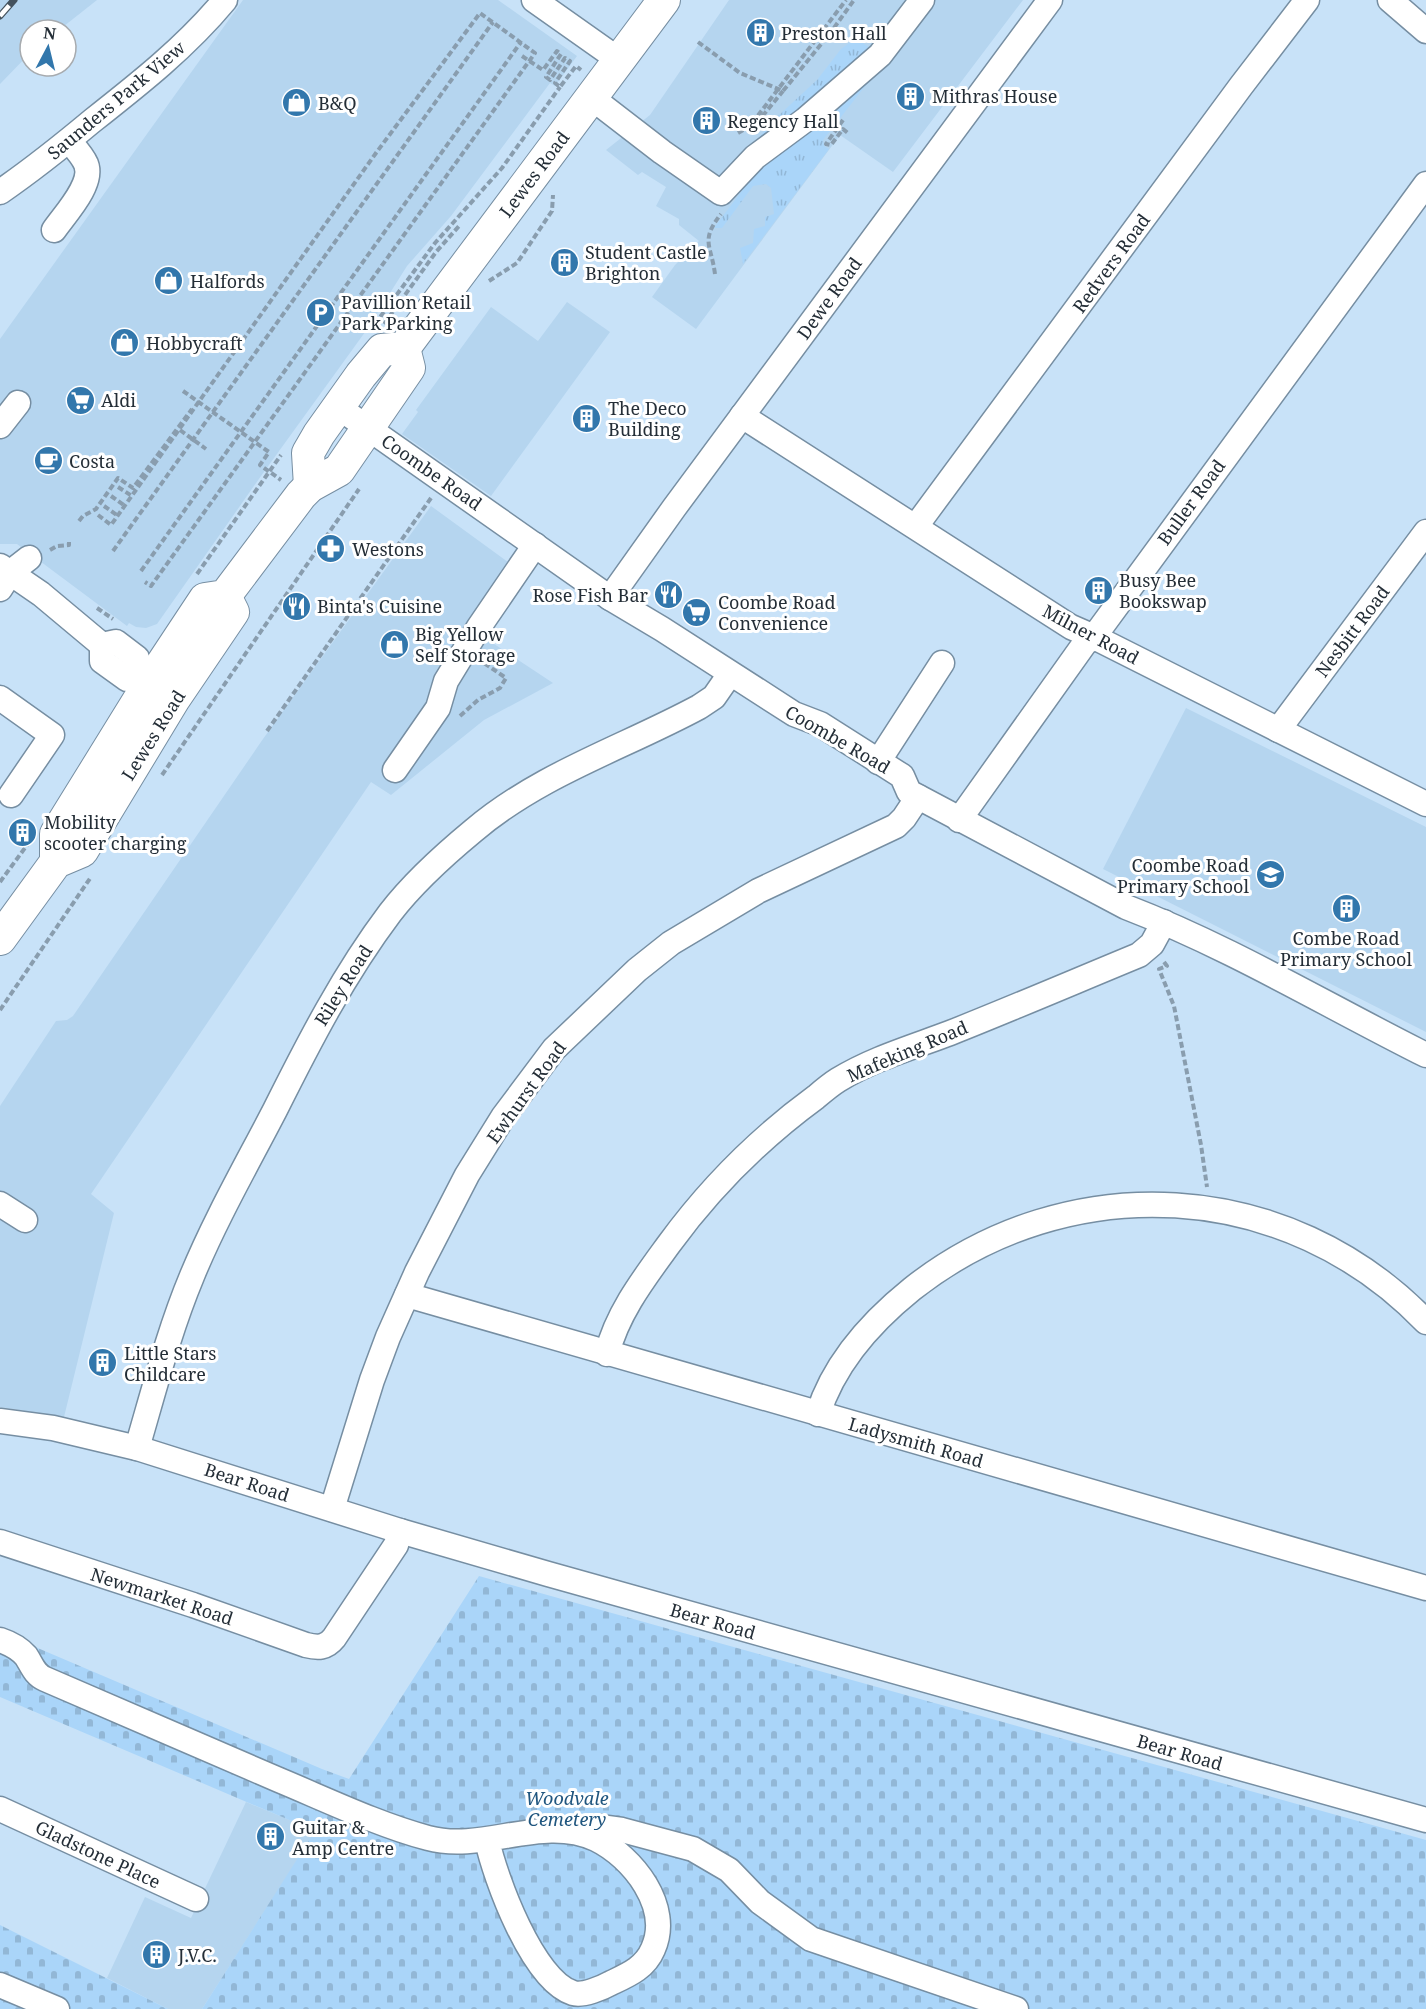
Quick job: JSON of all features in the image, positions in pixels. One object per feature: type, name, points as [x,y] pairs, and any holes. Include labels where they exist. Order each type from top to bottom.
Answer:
[{"type":"main road","name":"Lewes Road","points":[[0,939],[56,862],[82,851],[155,685],[205,599],[225,596],[310,486],[339,470],[409,368],[404,348],[664,0]]},
{"type":"main road","points":[[310,486],[308,453],[338,406],[382,350],[404,348]]},
{"type":"street","name":"Saunders Park View","points":[[0,192],[69,141],[162,64],[225,0]]},
{"type":"street","points":[[534,0],[604,81],[721,193],[755,157],[805,120],[879,55],[922,0]]},
{"type":"street","name":"Dewe Road","points":[[610,598],[1050,0]]},
{"type":"street","name":"Redvers Road","points":[[916,526],[1307,0]]},
{"type":"street","points":[[1390,0],[1426,31]]},
{"type":"street","points":[[54,230],[83,188],[87,178],[86,165],[69,141]]},
{"type":"street","name":"Buller Road","points":[[958,820],[1085,642],[1094,636],[1426,184]]},
{"type":"street","points":[[0,426],[18,403]]},
{"type":"street","name":"Coombe Road","points":[[338,406],[610,598],[794,714],[820,724],[902,776],[909,792],[1126,907],[1164,922],[1246,961],[1426,1055]]},
{"type":"street","name":"Milner Road","points":[[742,416],[1071,627],[1094,636],[1426,804]]},
{"type":"street","name":"Nesbitt Road","points":[[1278,730],[1426,532]]},
{"type":"street","points":[[395,770],[438,708],[446,681],[479,627],[535,545]]},
{"type":"street","points":[[0,547],[41,594],[102,645],[116,642],[137,658],[155,685]]},
{"type":"street","points":[[878,762],[942,663]]},
{"type":"street","name":"Riley Road","points":[[137,1448],[154,1388],[192,1275],[319,1023],[359,957],[391,912],[473,831],[505,807],[569,768],[699,707],[714,697],[730,674]]},
{"type":"street","points":[[0,698],[52,735],[11,795]]},
{"type":"street","name":"Ewhurst Road","points":[[332,1509],[372,1380],[417,1272],[467,1175],[503,1117],[544,1062],[566,1037],[638,970],[671,943],[758,891],[896,826],[918,797]]},
{"type":"street","name":"Mafeking Road","points":[[607,1353],[615,1328],[649,1272],[674,1237],[753,1147],[795,1111],[837,1081],[865,1066],[1036,999],[1139,955],[1152,944],[1164,922]]},
{"type":"street","points":[[0,1203],[24,1220]]},
{"type":"street","points":[[818,1414],[834,1377],[854,1346],[905,1295],[973,1248],[1017,1228],[1053,1216],[1094,1208],[1157,1205],[1205,1208],[1266,1222],[1341,1254],[1395,1292],[1426,1322]]},
{"type":"street","name":"Ladysmith Road","points":[[407,1295],[1426,1588]]},
{"type":"street","name":"Bear Road","points":[[0,1421],[53,1428],[137,1448],[400,1531],[977,1696],[1426,1820]]},
{"type":"street","name":"Newmarket Road","points":[[0,1542],[193,1605],[306,1645],[323,1646],[332,1641],[395,1547],[400,1531]]},
{"type":"street","points":[[0,1640],[16,1647],[24,1654],[36,1674],[45,1679],[351,1810],[438,1841],[463,1843],[532,1832],[564,1831],[588,1827],[622,1830],[693,1849],[729,1870],[760,1902],[811,1939],[1016,2009]]},
{"type":"street","name":"Gladstone Place","points":[[0,1809],[196,1899]]},
{"type":"street","points":[[557,1983],[568,1991],[578,1994],[606,1986],[625,1976],[636,1970],[649,1957],[658,1928],[650,1896],[641,1878],[628,1863],[596,1839],[564,1831]]},
{"type":"street","points":[[487,1840],[494,1868],[508,1906],[525,1941],[557,1983],[583,2009]]},
{"type":"street","points":[[0,1985],[57,2009]]},
{"type":"path","points":[[738,133],[750,126],[846,0]]},
{"type":"path","points":[[698,42],[740,73],[783,91],[854,0]]},
{"type":"path","points":[[80,521],[83,516],[96,509],[118,478],[133,488],[199,401],[355,182],[480,13],[535,53],[151,586],[145,582]]},
{"type":"path","points":[[113,551],[493,22]]},
{"type":"path","points":[[141,571],[521,42]]},
{"type":"path","points":[[522,56],[543,70],[557,51],[561,54],[546,77],[550,80],[566,58],[570,61],[555,83],[560,87]]},
{"type":"path","points":[[371,329],[435,243],[502,168],[576,66],[604,81]]},
{"type":"path","points":[[183,391],[269,452],[262,463]]},
{"type":"path","points":[[98,515],[111,525],[199,401]]},
{"type":"path","points":[[180,430],[206,450]]},
{"type":"path","points":[[195,576],[283,452]]},
{"type":"path","points":[[267,731],[444,480]]},
{"type":"path","points":[[157,781],[364,482]]},
{"type":"path","points":[[118,487],[132,496]]},
{"type":"path","points":[[111,496],[125,506]]},
{"type":"path","points":[[104,506],[118,516]]},
{"type":"path","points":[[17,568],[52,548],[69,545],[69,542]]},
{"type":"path","points":[[91,604],[119,624]]},
{"type":"path","points":[[0,1010],[97,868]]},
{"type":"path","points":[[1160,972],[1174,1006],[1201,1145],[1207,1187],[1205,1208]]},
{"type":"shaded area","points":[[0,0],[97,0],[74,18],[18,18],[18,65],[0,84]]},
{"type":"shaded area","points":[[243,0],[498,0],[577,56],[555,86],[550,83],[451,216],[407,266],[368,328],[157,624],[146,628],[136,627],[129,623],[127,626],[17,544],[0,544],[0,339]]},
{"type":"shaded area","points":[[729,0],[1023,0],[893,172],[840,135],[696,329],[652,297],[675,265],[699,241],[679,225],[679,219],[656,206],[666,187],[642,172],[638,175],[606,150],[650,115]]},
{"type":"shaded area","points":[[567,302],[610,332],[491,496],[402,434],[418,412],[416,410],[491,307],[538,341]]},
{"type":"shaded area","points":[[431,506],[527,576],[485,638],[553,683],[484,720],[391,795],[371,782],[91,1194],[114,1213],[64,1417],[0,1407],[0,1106],[56,1021],[67,1020],[73,1016],[263,739]]},
{"type":"shaded area","name":"Coombe Road Primary School","points":[[1186,708],[1426,827],[1426,1032],[1103,869]]},
{"type":"shaded area","points":[[246,1802],[316,1831],[202,2009],[168,2009],[107,1978],[145,1897],[191,1918]]},
{"type":"green space","points":[[856,38],[880,55],[748,149],[778,116],[817,80],[841,49]]},
{"type":"green space","points":[[865,84],[823,140],[824,146],[829,149],[743,264],[740,248],[753,243],[754,229],[765,226],[765,217],[774,214],[771,188],[766,184],[753,186],[722,228],[714,228],[758,169],[807,134]]},
{"type":"green space","name":"Woodvale Cemetery","points":[[479,1576],[1426,1840],[1426,2009],[202,2009],[315,1831],[0,1697],[0,1632],[349,1779]]},
{"type":"green space","points":[[0,1925],[168,2009],[0,2009]]},
{"type":"railway","points":[[0,16],[14,0]]},
{"type":"place","name":"Preston Hall","points":[[760,33]]},
{"type":"place","name":"Mithras House","points":[[911,96]]},
{"type":"place","name":"B&Q","points":[[297,103]]},
{"type":"place","name":"Regency Hall","points":[[706,121]]},
{"type":"place","name":"Student Castle Brighton","points":[[564,262]]},
{"type":"place","name":"Halfords","points":[[169,281]]},
{"type":"place","name":"Pavillion Retail Park Parking","points":[[320,312]]},
{"type":"place","name":"Hobbycraft","points":[[125,343]]},
{"type":"place","name":"Aldi","points":[[80,400]]},
{"type":"place","name":"The Deco Building","points":[[587,418]]},
{"type":"place","name":"Costa","points":[[48,461]]},
{"type":"place","name":"Westons","points":[[331,549]]},
{"type":"place","name":"Busy Bee Bookswap","points":[[1098,590]]},
{"type":"place","name":"Rose Fish Bar","points":[[669,595]]},
{"type":"place","name":"Binta's Cuisine","points":[[296,606]]},
{"type":"place","name":"Coombe Road Convenience","points":[[697,612]]},
{"type":"place","name":"Big Yellow Self Storage","points":[[394,644]]},
{"type":"place","name":"Mobility scooter charging","points":[[23,832]]},
{"type":"place","name":"Coombe Road Primary School","points":[[1270,875]]},
{"type":"place","name":"Combe Road Primary School","points":[[1346,909]]},
{"type":"place","name":"Little Stars Childcare","points":[[103,1363]]},
{"type":"place","name":"Guitar & Amp Centre","points":[[271,1837]]},
{"type":"place","name":"J.V.C.","points":[[157,1955]]}]
